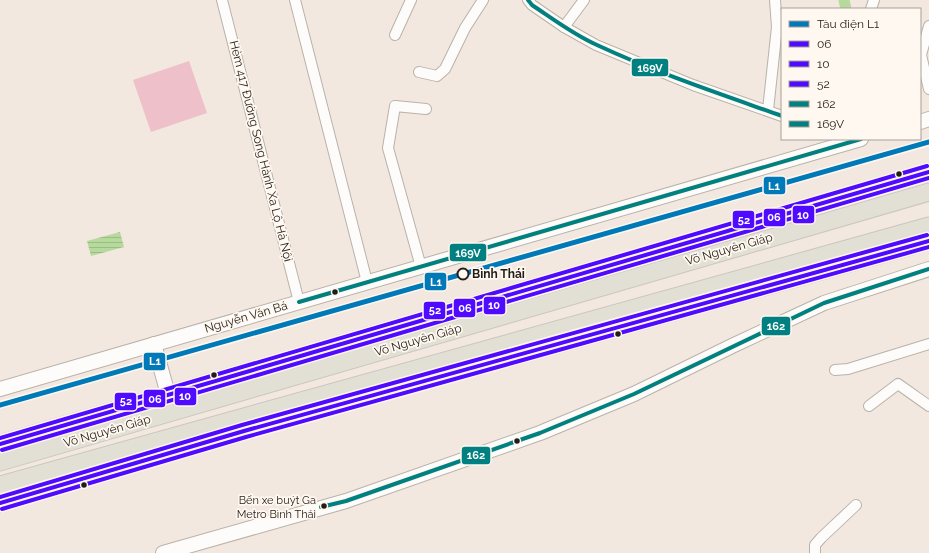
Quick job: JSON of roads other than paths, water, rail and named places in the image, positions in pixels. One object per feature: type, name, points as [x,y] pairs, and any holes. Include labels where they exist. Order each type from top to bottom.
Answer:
[{"type":"highway","name":"Võ Nguyên Giáp","points":[[0,444],[929,172]]},
{"type":"highway","name":"Võ Nguyên Giáp","points":[[0,462],[929,192]]},
{"type":"highway","name":"Võ Nguyên Giáp","points":[[0,485],[929,226]]},
{"type":"highway","points":[[0,503],[244,431],[929,241]]},
{"type":"main road","name":"Nguyễn Văn Bá","points":[[0,388],[421,267],[841,141],[851,140]]},
{"type":"main road","points":[[163,553],[346,500],[540,433],[634,394],[824,303],[929,269]]},
{"type":"main road","points":[[154,344],[173,412]]},
{"type":"street","name":"Hẻm 417 Đường Song Hành Xa Lộ Hà Nội","points":[[222,0],[299,302]]},
{"type":"street","points":[[295,0],[367,282]]},
{"type":"street","points":[[395,35],[411,0]]},
{"type":"street","points":[[419,72],[436,76],[445,69],[465,28],[483,0]]},
{"type":"street","points":[[528,0],[532,5],[564,28],[596,45],[693,85],[781,116]]},
{"type":"street","points":[[564,28],[584,0]]},
{"type":"street","points":[[768,110],[777,27],[775,0]]},
{"type":"street","points":[[929,26],[922,45],[921,55],[929,89]]},
{"type":"street","points":[[421,267],[388,148],[395,106],[426,109]]},
{"type":"street","points":[[835,370],[848,369],[929,344]]},
{"type":"street","points":[[869,406],[898,384],[929,406]]},
{"type":"street","points":[[815,553],[815,545],[856,505]]},
{"type":"waterway","points":[[844,0],[846,8]]},
{"type":"metro line","name":"L1","points":[[0,405],[929,142]]},
{"type":"place","name":"Bình Thái","points":[[463,274]]},
{"type":"place","name":"Bến xe buýt Ga Metro Bình Thái","points":[[324,506]]}]
